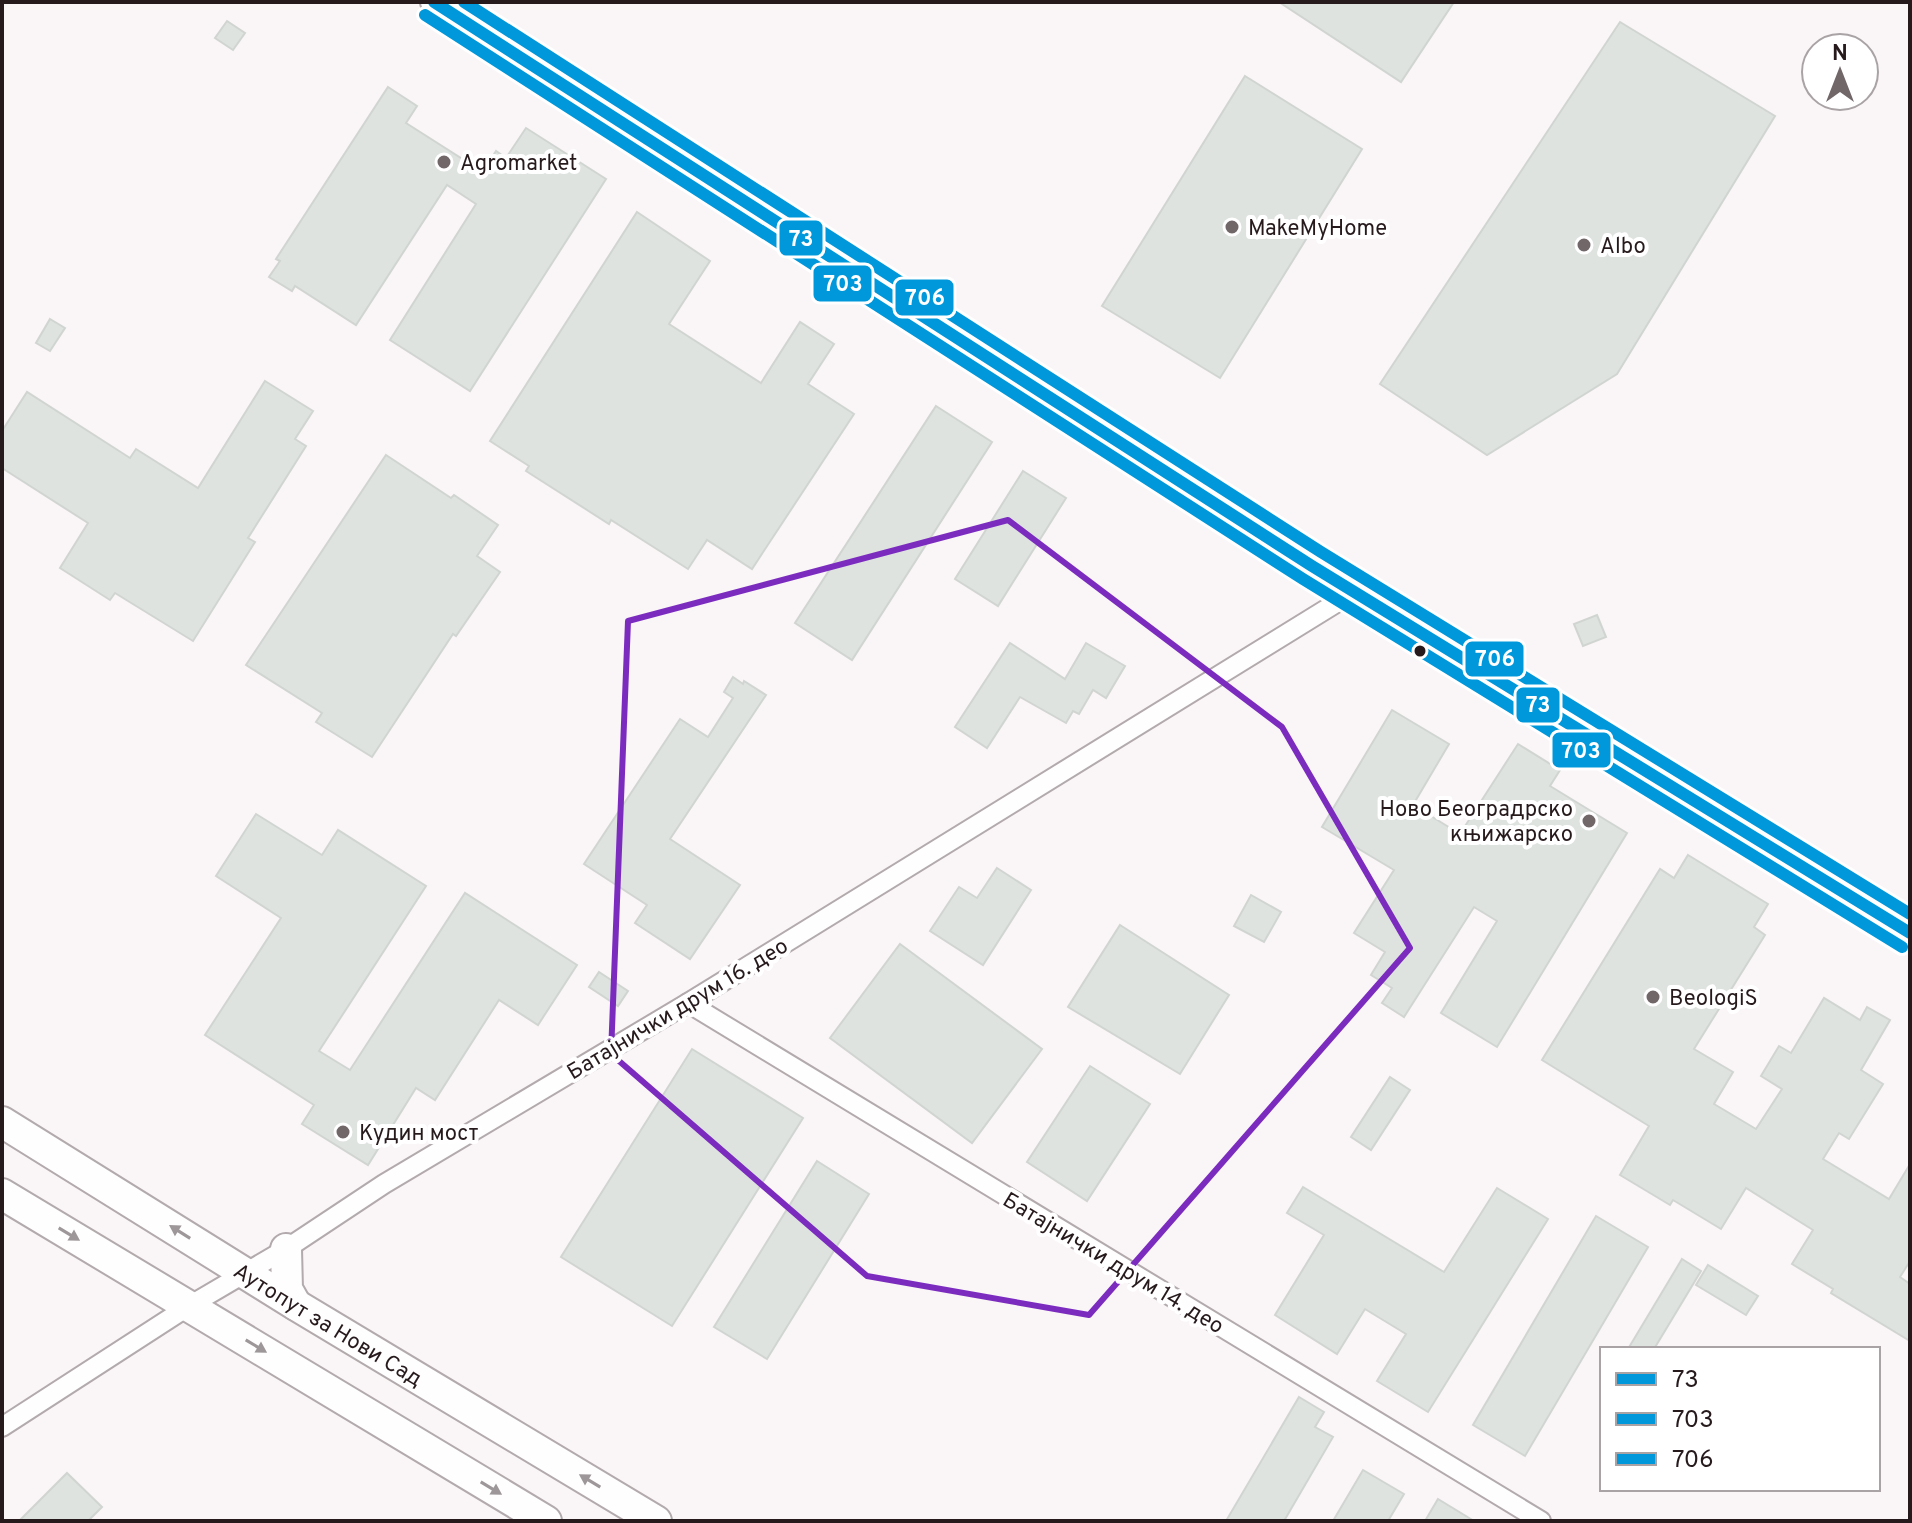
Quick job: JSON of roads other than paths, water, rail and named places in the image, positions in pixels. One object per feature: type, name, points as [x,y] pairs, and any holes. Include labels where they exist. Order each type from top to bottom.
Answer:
[{"type":"main road","points":[[434,2],[1354,592],[1910,933]]},
{"type":"main road","name":"Аутопут за Нови Сад","points":[[2,1122],[296,1305],[656,1521]]},
{"type":"main road","points":[[2,1194],[546,1521]]},
{"type":"main road","points":[[286,1249],[287,1289],[296,1305]]},
{"type":"street","name":"Батајнички друм 16. део","points":[[2,1427],[384,1184],[688,1003],[1354,592]]},
{"type":"street","name":"Батајнички друм 14. део","points":[[688,1003],[1541,1521]]},
{"type":"place","name":"Agromarket","points":[[444,162]]},
{"type":"place","name":"MakeMyHome","points":[[1232,227]]},
{"type":"place","name":"Albo","points":[[1584,245]]},
{"type":"place","name":"Ново Београдрско књижарско","points":[[1589,821]]},
{"type":"place","name":"BeologiS","points":[[1653,997]]},
{"type":"place","name":"Кудин мост","points":[[343,1132]]}]
